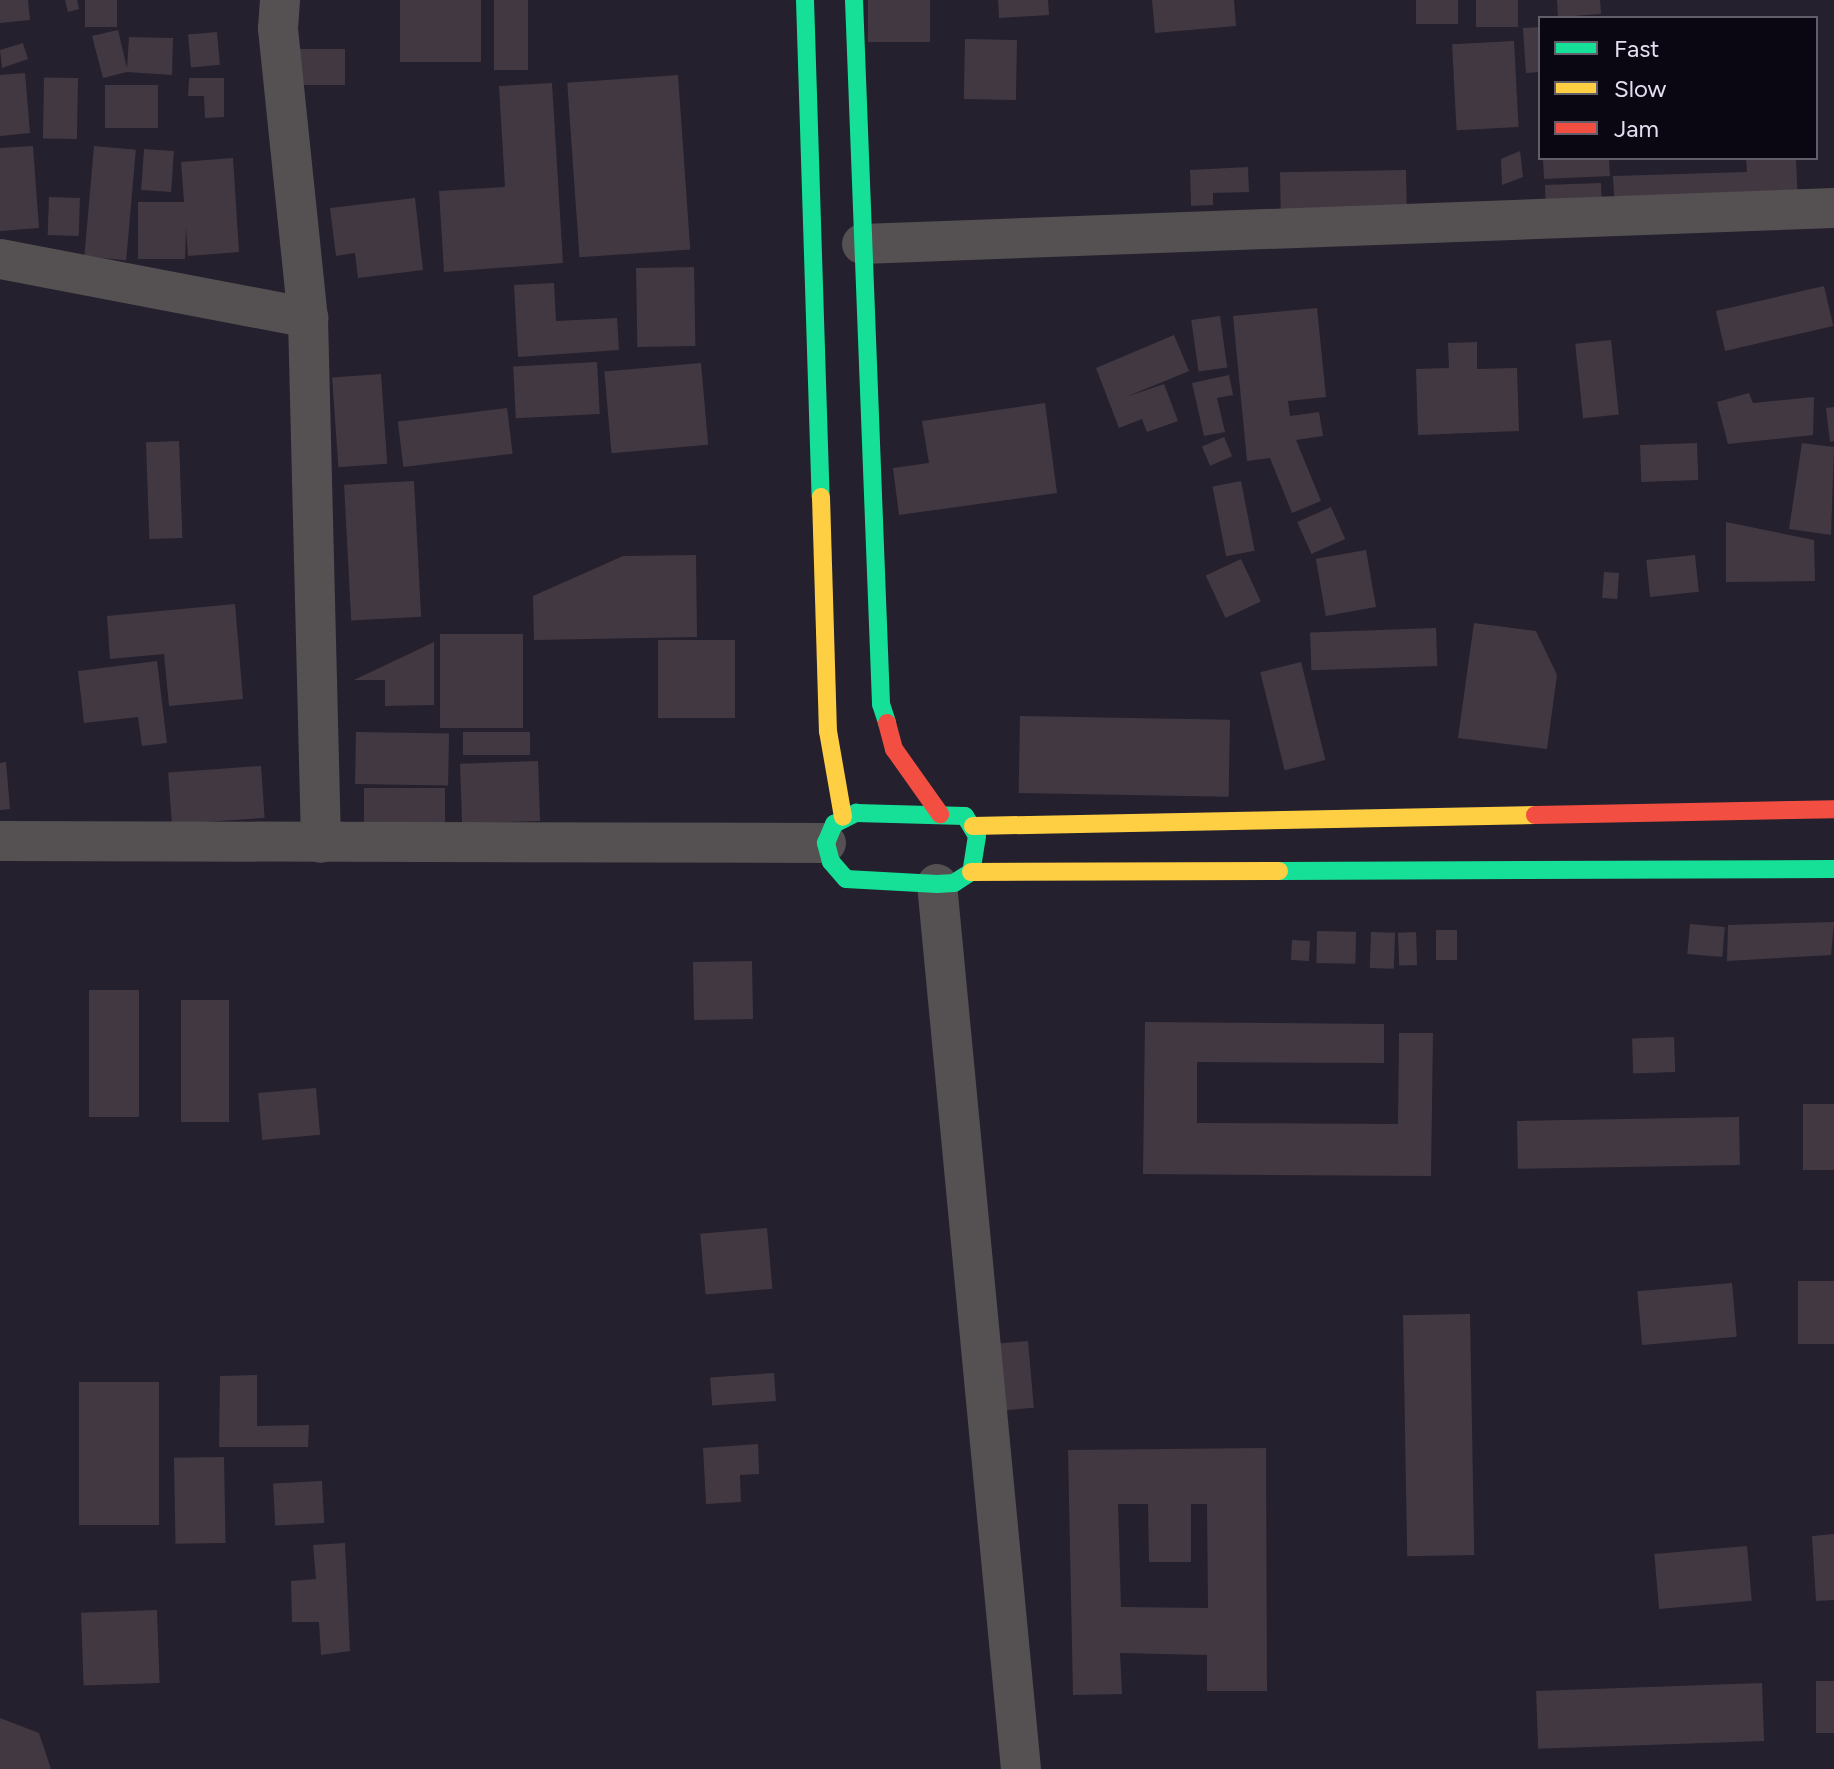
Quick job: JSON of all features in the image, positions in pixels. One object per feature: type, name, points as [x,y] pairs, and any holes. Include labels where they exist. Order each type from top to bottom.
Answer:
[{"type":"main road","points":[[805,0],[828,731],[834,830],[831,862],[846,879],[1834,869]]},
{"type":"main road","points":[[854,0],[881,704],[894,749],[940,814]]},
{"type":"main road","points":[[973,826],[1834,809]]},
{"type":"main road","points":[[834,830],[940,814],[965,816],[973,826],[976,854],[954,878]]},
{"type":"street","points":[[280,0],[278,29],[308,318],[321,843]]},
{"type":"street","points":[[862,244],[1834,208]]},
{"type":"street","points":[[0,259],[308,318]]},
{"type":"street","points":[[0,841],[321,843],[834,830]]},
{"type":"street","points":[[954,878],[1021,1769]]},
{"type":"building","points":[[0,0],[28,0],[30,20],[0,23]]},
{"type":"building","points":[[65,0],[77,0],[79,9],[68,12]]},
{"type":"building","points":[[85,0],[117,0],[117,27],[85,27]]},
{"type":"building","points":[[400,0],[481,0],[481,62],[400,62]]},
{"type":"building","points":[[494,0],[528,0],[528,70],[494,70]]},
{"type":"building","points":[[868,0],[930,0],[930,42],[868,42]]},
{"type":"building","points":[[998,0],[1048,0],[1049,15],[999,18]]},
{"type":"building","points":[[1152,0],[1234,0],[1236,26],[1155,33]]},
{"type":"building","points":[[1416,0],[1458,0],[1458,24],[1416,24]]},
{"type":"building","points":[[1476,0],[1518,0],[1518,27],[1476,27]]},
{"type":"building","points":[[1557,0],[1600,0],[1601,14],[1558,16]]},
{"type":"building","points":[[1538,27],[1538,72],[1526,73],[1523,28]]},
{"type":"building","points":[[118,30],[127,68],[129,37],[173,38],[172,75],[127,72],[103,78],[92,36]]},
{"type":"building","points":[[217,32],[220,65],[191,67],[188,35]]},
{"type":"building","points":[[965,39],[1017,40],[1016,100],[964,99]]},
{"type":"building","points":[[1514,41],[1519,127],[1457,130],[1452,44]]},
{"type":"building","points":[[23,43],[28,59],[2,68],[0,50]]},
{"type":"building","points":[[299,49],[345,49],[345,85],[299,85]]},
{"type":"building","points":[[25,73],[30,133],[0,136],[0,75]]},
{"type":"building","points":[[678,75],[690,250],[579,257],[567,83]]},
{"type":"building","points":[[44,77],[78,78],[77,139],[43,138]]},
{"type":"building","points":[[189,78],[224,78],[224,117],[205,118],[204,96],[188,96]]},
{"type":"building","points":[[552,83],[563,263],[444,272],[439,191],[505,187],[499,86]]},
{"type":"building","points":[[105,85],[158,85],[158,128],[105,128]]},
{"type":"building","points":[[33,146],[39,228],[0,231],[0,148]]},
{"type":"building","points":[[94,146],[136,150],[126,260],[84,257]]},
{"type":"building","points":[[144,149],[174,151],[171,192],[141,190]]},
{"type":"building","points":[[1520,151],[1523,177],[1502,185],[1501,159]]},
{"type":"building","points":[[233,158],[239,252],[188,256],[186,228],[185,259],[138,259],[138,202],[184,202],[181,162]]},
{"type":"building","points":[[1543,160],[1609,160],[1610,176],[1544,179]]},
{"type":"building","points":[[1746,160],[1796,160],[1798,206],[1615,212],[1613,176],[1747,172]]},
{"type":"building","points":[[1248,167],[1249,192],[1213,193],[1213,205],[1191,206],[1190,170]]},
{"type":"building","points":[[1406,170],[1407,215],[1281,217],[1280,172]]},
{"type":"building","points":[[1601,183],[1602,210],[1546,212],[1545,185]]},
{"type":"building","points":[[49,197],[80,198],[79,236],[48,235]]},
{"type":"building","points":[[415,198],[423,270],[358,278],[355,253],[336,256],[330,208]]},
{"type":"building","points":[[694,267],[695,346],[637,347],[636,268]]},
{"type":"building","points":[[554,283],[556,321],[617,318],[619,350],[518,357],[514,285]]},
{"type":"building","points":[[1824,286],[1833,326],[1725,351],[1716,311]]},
{"type":"building","points":[[1317,308],[1326,397],[1288,401],[1290,416],[1319,412],[1323,436],[1296,440],[1321,501],[1292,513],[1270,458],[1247,461],[1233,316]]},
{"type":"building","points":[[1220,316],[1227,367],[1199,372],[1191,320]]},
{"type":"building","points":[[1174,335],[1189,371],[1126,397],[1164,384],[1178,421],[1147,432],[1142,419],[1119,428],[1096,368]]},
{"type":"building","points":[[1611,340],[1619,415],[1583,418],[1575,344]]},
{"type":"building","points":[[1477,342],[1477,369],[1517,368],[1519,431],[1418,435],[1416,369],[1449,368],[1448,343]]},
{"type":"building","points":[[597,362],[600,414],[516,418],[513,366]]},
{"type":"building","points":[[701,363],[708,445],[612,453],[604,371]]},
{"type":"building","points":[[381,374],[387,464],[338,467],[332,377]]},
{"type":"building","points":[[1229,375],[1233,395],[1217,398],[1225,432],[1204,436],[1192,383]]},
{"type":"building","points":[[1749,393],[1753,403],[1814,397],[1813,435],[1728,444],[1717,402]]},
{"type":"building","points":[[1045,403],[1057,493],[899,515],[893,468],[929,463],[922,421]]},
{"type":"building","points":[[1834,407],[1834,441],[1830,442],[1826,408]]},
{"type":"building","points":[[507,408],[513,454],[403,467],[398,421]]},
{"type":"building","points":[[1224,437],[1232,456],[1210,466],[1202,446]]},
{"type":"building","points":[[179,441],[182,538],[149,539],[146,442]]},
{"type":"building","points":[[1697,443],[1698,480],[1641,482],[1640,445]]},
{"type":"building","points":[[1802,443],[1834,447],[1831,535],[1789,529]]},
{"type":"building","points":[[414,481],[421,617],[351,620],[344,485]]},
{"type":"building","points":[[1241,481],[1255,551],[1226,556],[1213,487]]},
{"type":"building","points":[[1331,507],[1345,539],[1311,554],[1297,522]]},
{"type":"building","points":[[1726,522],[1814,540],[1815,581],[1726,582]]},
{"type":"building","points":[[1366,550],[1376,607],[1326,616],[1316,559]]},
{"type":"building","points":[[696,555],[697,637],[534,640],[533,596],[623,556]]},
{"type":"building","points":[[1695,555],[1699,592],[1650,597],[1646,560]]},
{"type":"building","points":[[1241,559],[1261,602],[1226,618],[1206,575]]},
{"type":"building","points":[[1604,572],[1619,573],[1617,599],[1602,598]]},
{"type":"building","points":[[235,604],[243,699],[169,706],[164,654],[110,659],[107,616]]},
{"type":"building","points":[[1474,623],[1536,631],[1557,675],[1547,749],[1458,738]]},
{"type":"building","points":[[1436,628],[1437,666],[1311,670],[1310,632]]},
{"type":"building","points":[[440,634],[523,634],[523,728],[440,728]]},
{"type":"building","points":[[658,640],[735,640],[735,718],[658,718]]},
{"type":"building","points":[[434,642],[434,705],[385,706],[385,680],[354,680]]},
{"type":"building","points":[[157,661],[167,743],[142,746],[138,717],[84,723],[78,671]]},
{"type":"building","points":[[1301,662],[1325,760],[1285,770],[1260,672]]},
{"type":"building","points":[[1020,716],[1230,720],[1229,797],[1019,793]]},
{"type":"building","points":[[356,732],[449,734],[448,786],[355,784]]},
{"type":"building","points":[[463,732],[530,732],[530,755],[463,755]]},
{"type":"building","points":[[538,761],[540,821],[462,824],[460,764]]},
{"type":"building","points":[[6,762],[10,809],[0,810],[0,763]]},
{"type":"building","points":[[261,766],[265,818],[172,824],[168,772]]},
{"type":"building","points":[[364,788],[445,788],[445,830],[364,830]]},
{"type":"building","points":[[1834,922],[1831,955],[1727,961],[1728,925]]},
{"type":"building","points":[[1690,924],[1725,927],[1722,957],[1687,954]]},
{"type":"building","points":[[1436,930],[1457,930],[1457,960],[1436,960]]},
{"type":"building","points":[[1317,931],[1356,932],[1355,964],[1316,963]]},
{"type":"building","points":[[1371,932],[1395,933],[1394,969],[1370,968]]},
{"type":"building","points":[[1416,932],[1417,965],[1399,966],[1398,933]]},
{"type":"building","points":[[1292,940],[1310,941],[1309,961],[1291,960]]},
{"type":"building","points":[[752,961],[753,1019],[694,1020],[693,962]]},
{"type":"building","points":[[89,990],[139,990],[139,1117],[89,1117]]},
{"type":"building","points":[[181,1000],[229,1000],[229,1122],[181,1122]]},
{"type":"building","points":[[1145,1022],[1384,1024],[1384,1063],[1197,1062],[1197,1123],[1398,1124],[1399,1033],[1433,1033],[1431,1176],[1143,1174]]},
{"type":"building","points":[[1674,1037],[1675,1072],[1633,1073],[1632,1038]]},
{"type":"building","points":[[316,1088],[320,1135],[262,1140],[258,1093]]},
{"type":"building","points":[[1803,1104],[1834,1104],[1834,1170],[1803,1170]]},
{"type":"building","points":[[1739,1117],[1740,1165],[1518,1169],[1517,1121]]},
{"type":"building","points":[[767,1228],[772,1289],[706,1295],[700,1234]]},
{"type":"building","points":[[1798,1281],[1834,1281],[1834,1344],[1798,1344]]},
{"type":"building","points":[[1732,1283],[1737,1337],[1642,1345],[1637,1291]]},
{"type":"building","points":[[1470,1314],[1474,1555],[1407,1556],[1403,1315]]},
{"type":"building","points":[[1028,1341],[1034,1408],[1005,1410],[999,1344]]},
{"type":"building","points":[[774,1373],[776,1401],[712,1405],[710,1377]]},
{"type":"building","points":[[257,1375],[257,1426],[309,1425],[308,1447],[219,1447],[220,1376]]},
{"type":"building","points":[[79,1382],[159,1382],[159,1525],[79,1525]]},
{"type":"building","points":[[758,1444],[759,1474],[740,1475],[741,1502],[706,1504],[703,1448]]},
{"type":"building","points":[[1266,1448],[1267,1691],[1207,1691],[1207,1655],[1120,1653],[1122,1694],[1073,1695],[1068,1450]],"holes":[[[1118,1504],[1148,1504],[1149,1562],[1191,1562],[1191,1504],[1207,1504],[1208,1608],[1121,1607]]]},
{"type":"building","points":[[224,1457],[226,1543],[176,1544],[174,1458]]},
{"type":"building","points":[[322,1481],[324,1523],[275,1526],[273,1484]]},
{"type":"building","points":[[1834,1534],[1834,1600],[1816,1601],[1812,1536]]},
{"type":"building","points":[[345,1543],[350,1651],[321,1655],[319,1622],[292,1622],[291,1581],[316,1579],[313,1545]]},
{"type":"building","points":[[1747,1546],[1752,1601],[1659,1609],[1654,1554]]},
{"type":"building","points":[[157,1610],[160,1683],[84,1686],[81,1613]]},
{"type":"building","points":[[1816,1681],[1834,1681],[1834,1733],[1816,1733]]},
{"type":"building","points":[[1762,1683],[1764,1741],[1538,1749],[1536,1691]]},
{"type":"building","points":[[0,1718],[39,1733],[51,1769],[0,1769]]},
{"type":"traffic: fast","points":[[805,0],[821,497]]},
{"type":"traffic: fast","points":[[854,0],[881,704],[887,723]]},
{"type":"traffic: fast","points":[[856,813],[965,816],[977,836],[971,872],[954,883],[937,884],[846,879],[831,862],[826,843],[834,824],[856,813]]},
{"type":"traffic: fast","points":[[1279,871],[1834,869]]},
{"type":"traffic: slow","points":[[821,497],[828,731],[843,817]]},
{"type":"traffic: slow","points":[[973,826],[1535,815]]},
{"type":"traffic: slow","points":[[971,872],[1279,871]]},
{"type":"traffic: jam","points":[[887,723],[894,749],[940,814]]},
{"type":"traffic: jam","points":[[1535,815],[1834,809]]}]
